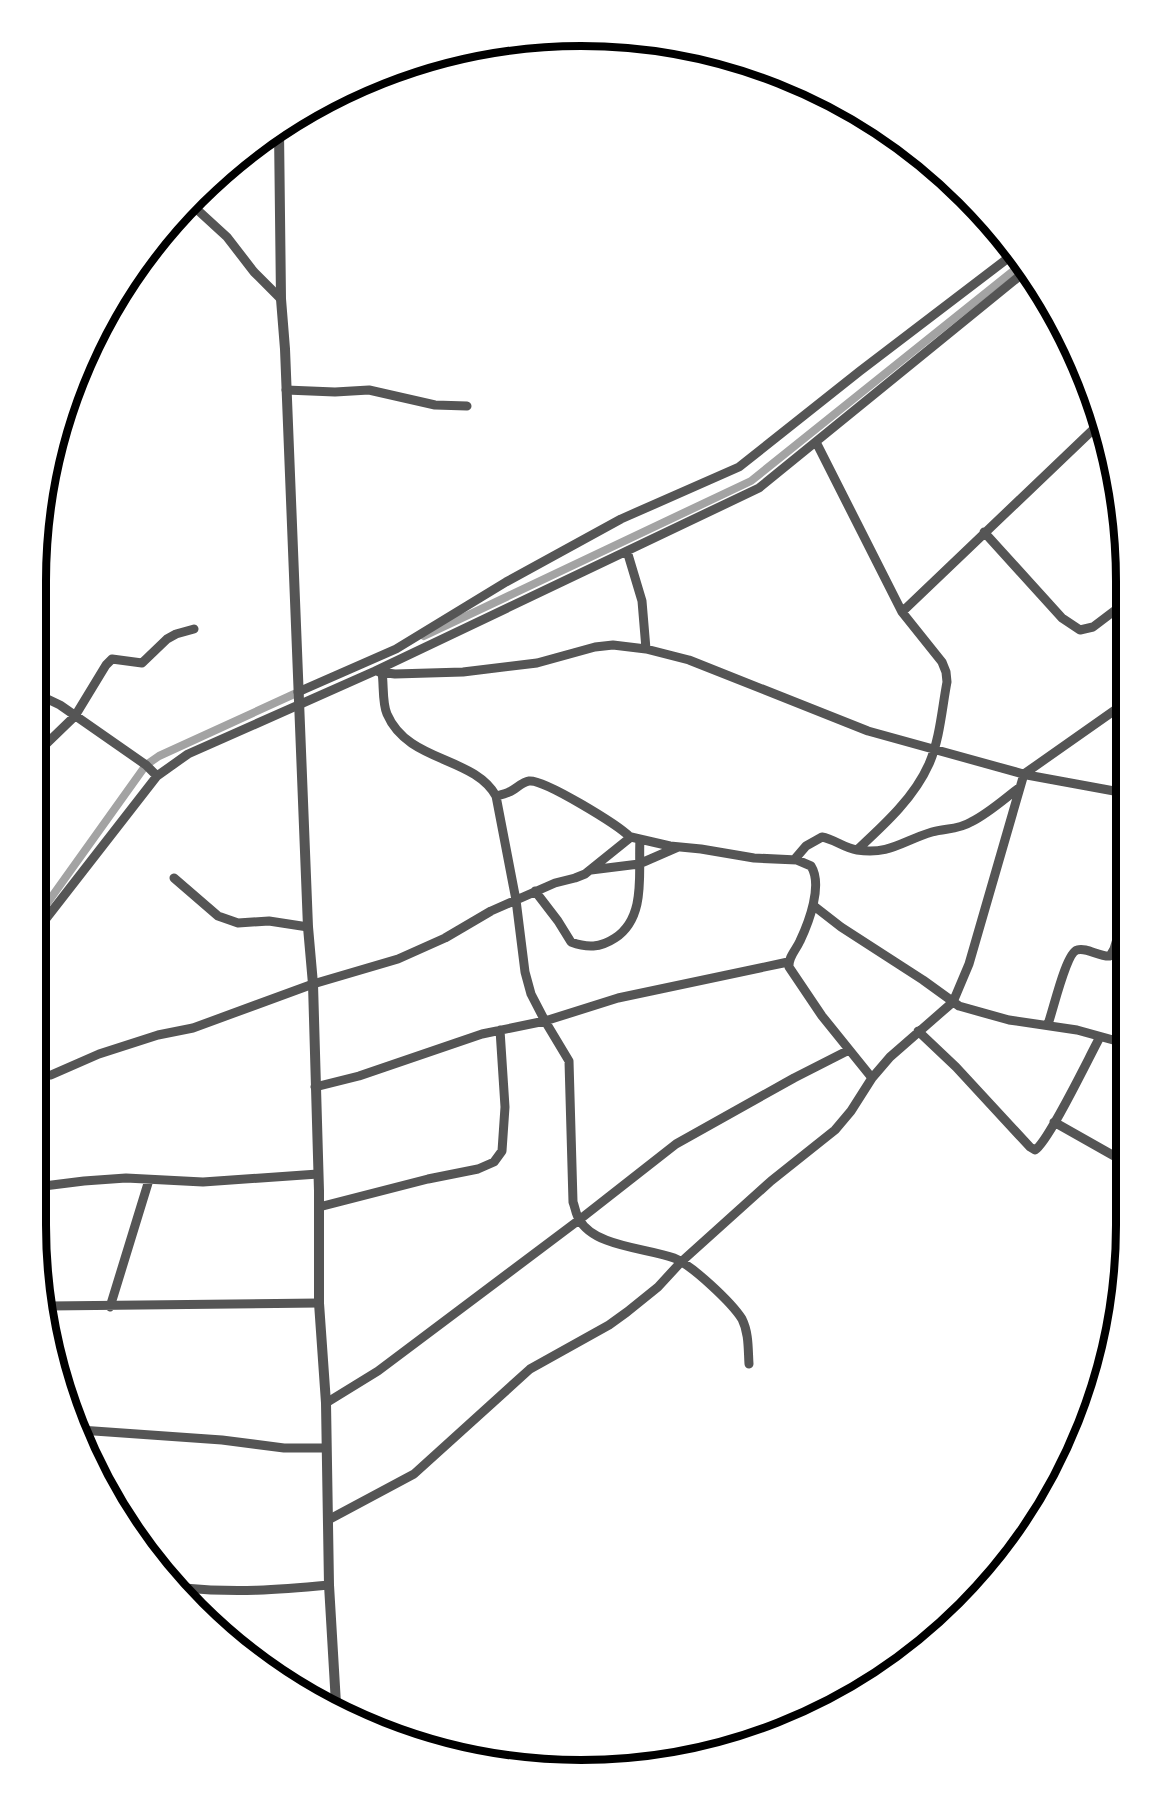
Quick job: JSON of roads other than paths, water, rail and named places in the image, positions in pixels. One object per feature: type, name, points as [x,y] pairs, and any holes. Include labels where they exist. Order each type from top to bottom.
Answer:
[{"type":"street","points":[[279,140],[281,299],[308,927],[313,984],[319,1207],[319,1303],[326,1403],[329,1585],[336,1699]]},
{"type":"street","points":[[197,210],[227,237],[254,272],[281,299]]},
{"type":"street","points":[[298,692],[396,649],[506,582],[621,519],[739,467],[1008,258]]},
{"type":"street","points":[[46,920],[157,776],[188,754],[379,672],[759,488],[1020,276]]},
{"type":"street","points":[[286,390],[334,392],[369,390],[435,405],[467,406]]},
{"type":"street","points":[[902,612],[1094,429]]},
{"type":"street","points":[[816,442],[902,612],[942,662],[946,672],[947,682],[929,765],[897,812],[857,850]]},
{"type":"street","points":[[984,532],[1062,618],[1080,630],[1093,627],[1116,610]]},
{"type":"street","points":[[627,551],[642,601],[646,649]]},
{"type":"street","points":[[46,744],[75,716],[109,661],[119,659],[142,663],[167,639],[194,629]]},
{"type":"street","points":[[379,672],[395,674],[463,672],[537,663],[595,647],[613,645],[646,649],[689,660],[868,731],[1024,774],[1116,791]]},
{"type":"street","points":[[379,672],[386,712],[397,732],[410,744],[472,774],[490,787],[496,796],[516,900],[525,972],[531,994],[569,1061],[573,1202],[579,1220],[602,1240],[658,1253],[681,1262],[727,1301],[742,1320],[748,1337],[749,1364]]},
{"type":"street","points":[[46,698],[60,705],[146,765],[157,776]]},
{"type":"street","points":[[328,1520],[414,1474],[523,1375],[619,1318],[658,1287],[681,1262],[787,1167],[836,1130],[872,1078],[890,1058],[953,1002],[969,964],[1024,774],[1116,710]]},
{"type":"street","points":[[315,1088],[500,1030],[545,1021],[618,998],[788,962],[802,937],[814,906],[815,877],[813,868],[802,861],[754,858],[678,847],[630,837],[561,793],[534,781],[527,781],[508,793],[496,796]]},
{"type":"street","points":[[794,860],[806,846],[822,837],[857,850],[888,850],[935,831],[957,829],[972,822],[1020,787]]},
{"type":"street","points":[[46,1075],[99,1054],[158,1035],[193,1028],[313,984],[398,959],[445,938],[491,911],[535,891],[589,871],[630,837]]},
{"type":"street","points":[[535,891],[571,942],[586,947],[606,944],[620,935],[634,916],[638,903],[640,839]]},
{"type":"street","points":[[589,871],[639,864],[678,847]]},
{"type":"street","points":[[174,878],[218,916],[238,923],[269,921],[308,927]]},
{"type":"street","points":[[814,906],[841,927],[965,1008],[1009,1020],[1048,1024],[1116,1041]]},
{"type":"street","points":[[1048,1024],[1070,956],[1076,950],[1110,956],[1116,942]]},
{"type":"street","points":[[788,962],[793,976],[872,1078]]},
{"type":"street","points":[[319,1207],[428,1179],[478,1169],[499,1157],[502,1151],[505,1107],[500,1030]]},
{"type":"street","points":[[918,1031],[956,1067],[1030,1148],[1035,1150],[1054,1122],[1100,1037]]},
{"type":"street","points":[[326,1403],[378,1371],[676,1144],[849,1050]]},
{"type":"street","points":[[1054,1122],[1116,1157]]},
{"type":"street","points":[[46,1186],[126,1178],[203,1182],[318,1174]]},
{"type":"street","points":[[110,1307],[149,1180]]},
{"type":"street","points":[[53,1306],[319,1303]]},
{"type":"street","points":[[88,1431],[222,1440],[284,1448],[326,1448]]},
{"type":"street","points":[[189,1588],[223,1592],[268,1591],[329,1585]]},
{"type":"waterway","points":[[424,636],[751,481],[1015,269]]},
{"type":"waterway","points":[[46,905],[146,765],[159,756],[303,690]]}]
